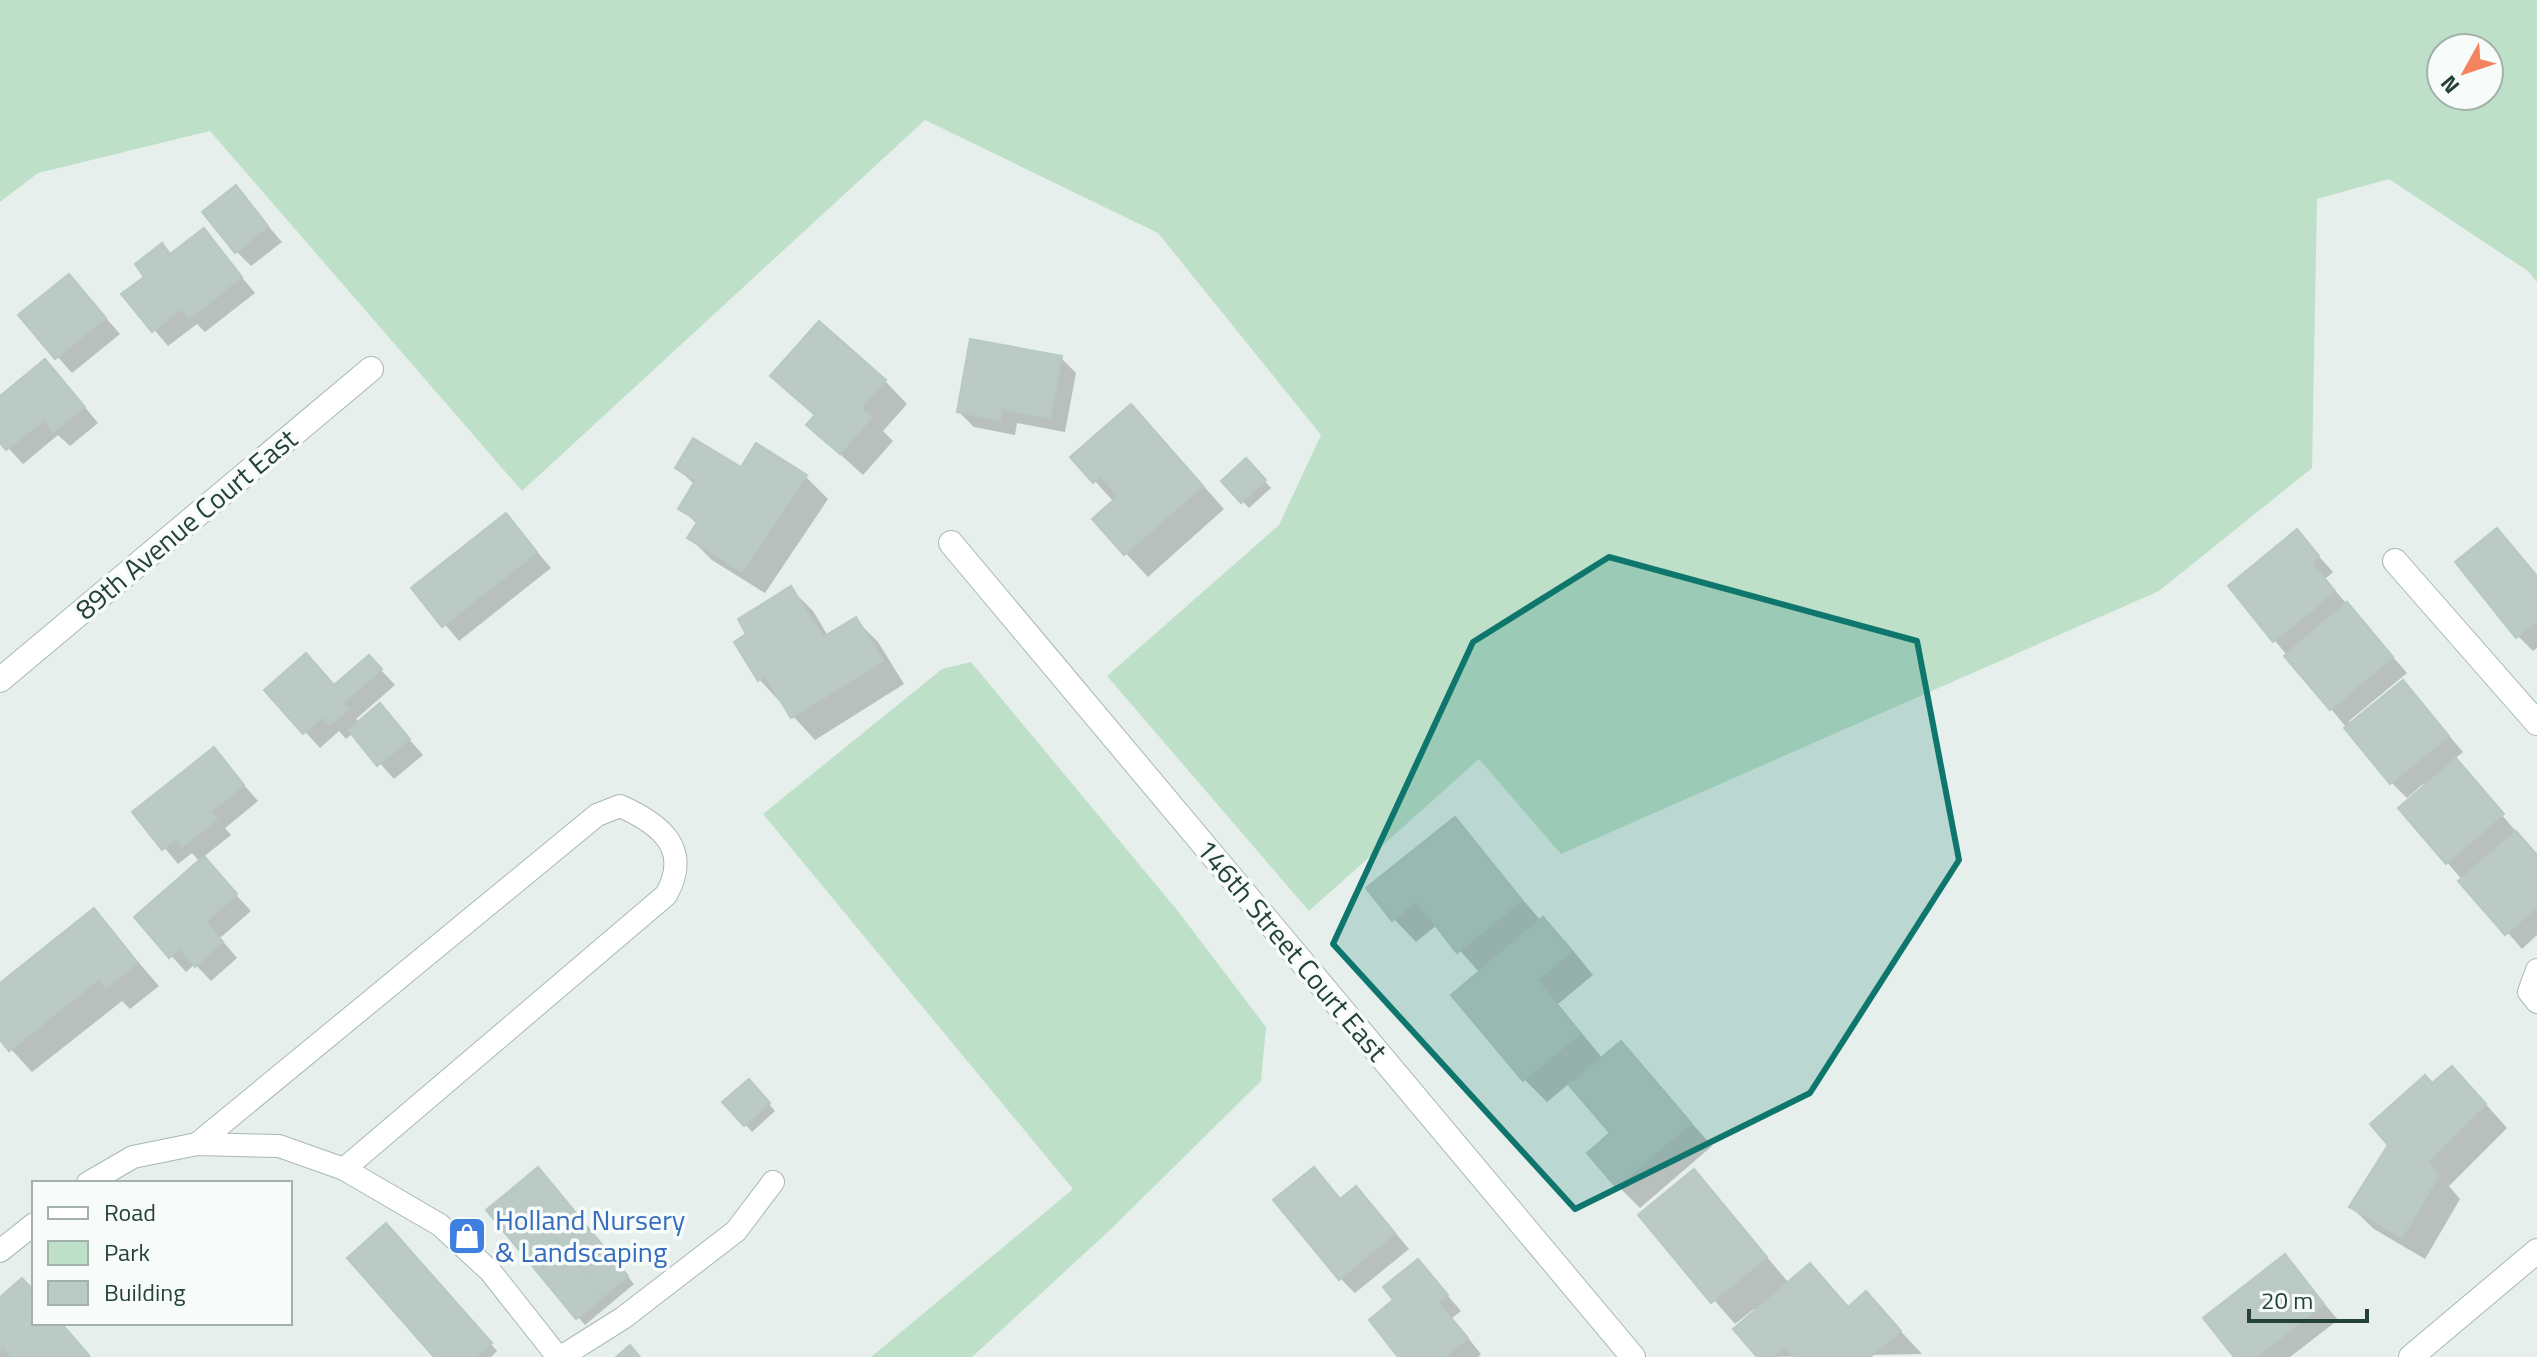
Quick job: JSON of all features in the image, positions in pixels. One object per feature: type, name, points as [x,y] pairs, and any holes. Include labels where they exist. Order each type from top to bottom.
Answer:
[{"type":"street","name":"89th Avenue Court East","points":[[0,680],[371,369]]},
{"type":"street","name":"146th Street Court East","points":[[951,543],[1633,1357]]},
{"type":"street","points":[[2395,561],[2537,723]]},
{"type":"street","points":[[2411,1357],[2537,1251]]},
{"type":"lane","points":[[197,1144],[597,815],[620,806],[643,816],[666,835],[676,855],[675,878],[666,895],[344,1169]]},
{"type":"lane","points":[[2537,970],[2529,992],[2537,1002]]},
{"type":"lane","points":[[91,1181],[133,1157],[197,1144],[279,1146],[344,1169],[440,1225],[490,1271],[560,1357],[623,1318],[736,1231],[773,1182]]},
{"type":"lane","points":[[0,1251],[32,1226]]},
{"type":"highlighted area","points":[[1609,557],[1917,641],[1959,860],[1810,1093],[1575,1209],[1333,944],[1473,642]]},
{"type":"green space","points":[[0,0],[2537,0],[2537,282],[2528,271],[2389,179],[2317,199],[2312,468],[2159,591],[1561,854],[1479,759],[1309,911],[1107,676],[1279,525],[1321,435],[1158,233],[925,120],[522,491],[210,131],[38,173],[0,202]]},
{"type":"green space","points":[[971,662],[1177,910],[1266,1027],[1261,1081],[1110,1230],[972,1357],[871,1357],[1073,1189],[763,814],[942,669]]},
{"type":"building","points":[[236,185],[268,226],[235,253],[202,212]]},
{"type":"building","points":[[204,228],[242,277],[189,319],[181,309],[152,332],[121,294],[144,277],[135,264],[162,243],[170,254]]},
{"type":"building","points":[[69,274],[106,318],[55,359],[18,315]]},
{"type":"building","points":[[819,321],[886,380],[861,408],[872,417],[840,454],[806,425],[815,415],[770,376]]},
{"type":"building","points":[[970,339],[1062,356],[1050,418],[1002,409],[1000,421],[957,412]]},
{"type":"building","points":[[45,359],[85,407],[53,432],[44,420],[6,450],[0,443],[0,396]]},
{"type":"building","points":[[1131,404],[1203,486],[1124,555],[1092,519],[1118,496],[1100,476],[1093,483],[1070,457]]},
{"type":"building","points":[[693,438],[741,467],[756,443],[807,475],[742,572],[687,538],[698,521],[678,509],[695,481],[675,468]]},
{"type":"building","points":[[1246,458],[1266,480],[1241,503],[1221,481]]},
{"type":"building","points":[[506,513],[537,552],[442,627],[411,588]]},
{"type":"building","points":[[2497,528],[2537,576],[2537,621],[2516,638],[2455,562]]},
{"type":"building","points":[[2297,529],[2319,556],[2312,563],[2335,591],[2273,642],[2228,586]]},
{"type":"building","points":[[791,586],[823,637],[856,617],[883,661],[791,718],[765,676],[758,681],[734,642],[746,634],[738,619]]},
{"type":"building","points":[[2347,602],[2393,657],[2330,710],[2284,656]]},
{"type":"building","points":[[306,653],[334,685],[369,655],[382,669],[343,703],[349,709],[330,725],[323,717],[303,734],[264,690]]},
{"type":"building","points":[[2403,680],[2449,736],[2390,784],[2344,728]]},
{"type":"building","points":[[380,703],[410,739],[377,766],[348,730]]},
{"type":"building","points":[[214,747],[244,785],[211,812],[217,819],[182,847],[176,839],[162,850],[132,812]]},
{"type":"building","points":[[2456,758],[2504,814],[2446,864],[2398,808]]},
{"type":"building","points":[[1455,817],[1522,900],[1457,953],[1416,901],[1392,921],[1366,888]]},
{"type":"building","points":[[2516,831],[2537,855],[2537,907],[2505,935],[2458,881]]},
{"type":"building","points":[[204,856],[237,894],[206,922],[223,942],[195,967],[180,949],[169,958],[134,917]]},
{"type":"building","points":[[94,908],[138,963],[106,988],[99,979],[9,1051],[0,1040],[0,983]]},
{"type":"building","points":[[1543,917],[1572,951],[1537,980],[1580,1033],[1523,1081],[1451,995]]},
{"type":"building","points":[[1621,1041],[1691,1123],[1616,1187],[1587,1153],[1610,1133],[1569,1085]]},
{"type":"building","points":[[2452,1066],[2486,1104],[2428,1162],[2439,1175],[2402,1238],[2349,1207],[2388,1145],[2370,1124],[2425,1075],[2432,1083]]},
{"type":"building","points":[[749,1079],[770,1103],[744,1126],[722,1102]]},
{"type":"building","points":[[538,1167],[628,1276],[603,1297],[513,1188]]},
{"type":"building","points":[[1314,1167],[1340,1199],[1356,1186],[1395,1233],[1339,1280],[1273,1200]]},
{"type":"building","points":[[1694,1169],[1767,1257],[1711,1303],[1638,1215]]},
{"type":"building","points":[[513,1188],[603,1297],[576,1319],[486,1210]]},
{"type":"building","points":[[386,1223],[492,1343],[476,1357],[434,1357],[347,1258]]},
{"type":"building","points":[[2285,1254],[2324,1304],[2256,1357],[2234,1357],[2203,1318]]},
{"type":"building","points":[[1418,1259],[1448,1295],[1438,1302],[1468,1338],[1444,1357],[1398,1357],[1369,1320],[1393,1300],[1383,1287]]},
{"type":"building","points":[[1810,1263],[1848,1307],[1866,1291],[1901,1331],[1870,1357],[1794,1357],[1785,1346],[1771,1357],[1757,1357],[1733,1329]]},
{"type":"building","points":[[22,1278],[32,1289],[32,1325],[63,1325],[88,1354],[84,1357],[12,1357],[3,1347],[0,1350],[0,1297]]},
{"type":"building","points":[[630,1345],[640,1357],[616,1357]]},
{"type":"place","name":"Holland Nursery & Landscaping","points":[[467,1236]]}]
